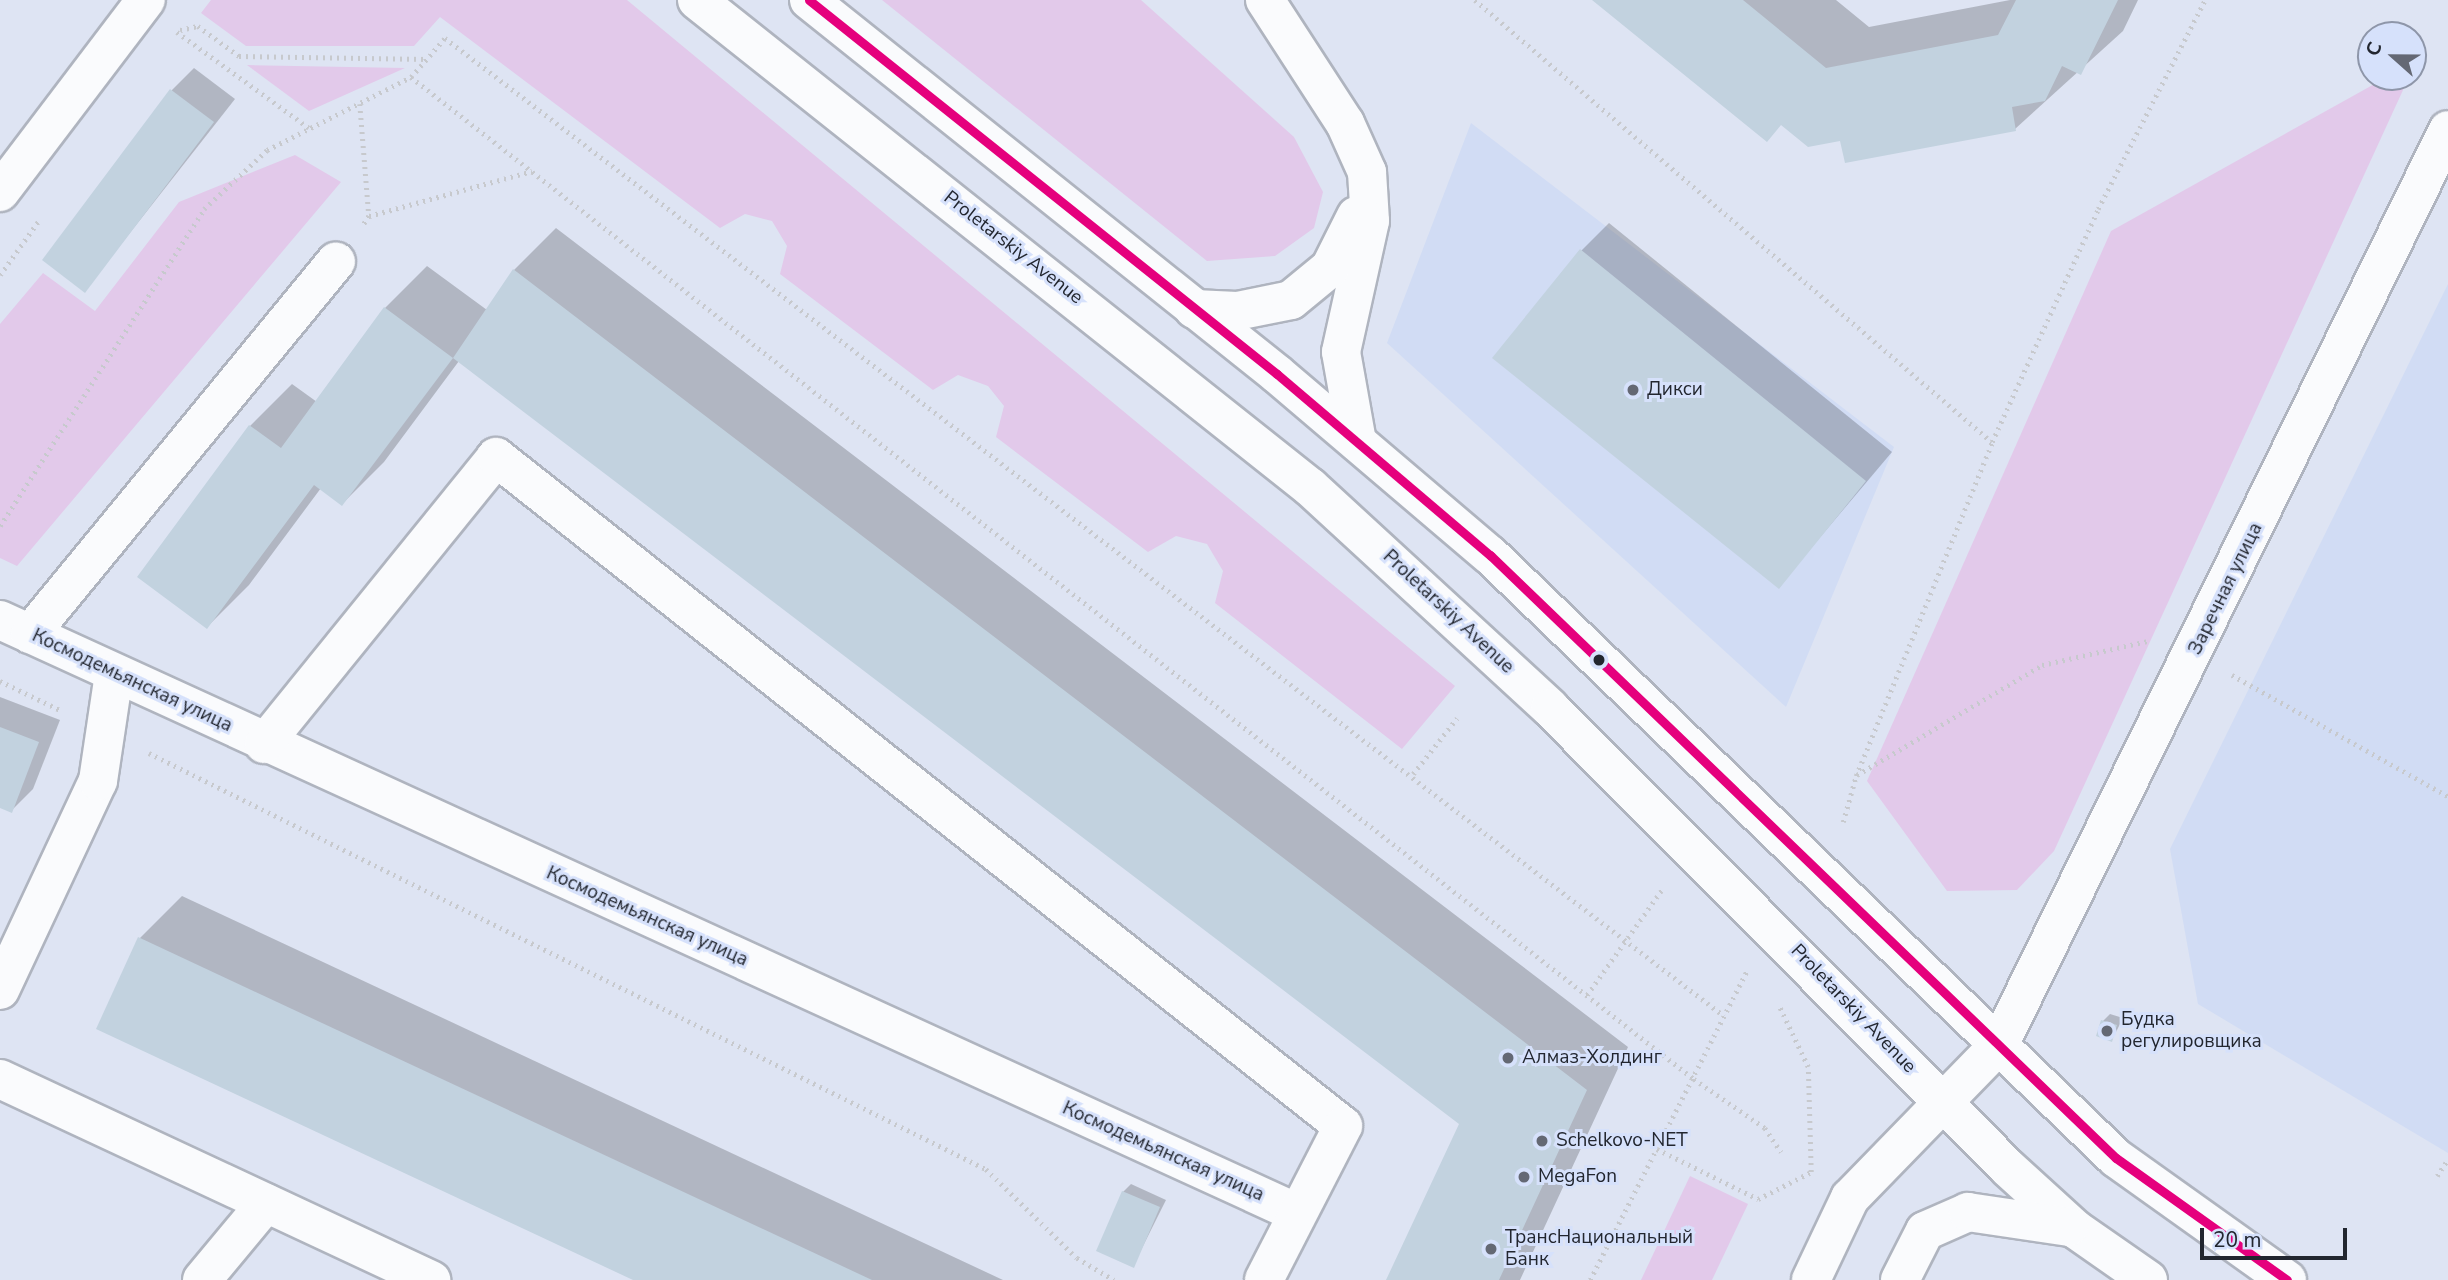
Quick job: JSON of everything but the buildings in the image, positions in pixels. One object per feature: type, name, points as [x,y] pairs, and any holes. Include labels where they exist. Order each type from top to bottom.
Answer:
[{"type":"main road","points":[[0,192],[146,0]]},
{"type":"main road","name":"Proletarskiy Avenue","points":[[697,0],[1311,488],[1500,660],[2075,1229],[2148,1280]]},
{"type":"main road","points":[[809,0],[1357,442],[1608,662],[2116,1158],[2287,1280]]},
{"type":"main road","points":[[1265,0],[1360,151],[1370,221],[1341,352],[1357,442]]},
{"type":"main road","name":"Заречная улица","points":[[1811,1280],[1850,1198],[1999,1045],[2440,167],[2448,130]]},
{"type":"main road","points":[[1194,309],[1265,307],[1312,286],[1330,268],[1357,214],[1360,151]]},
{"type":"main road","points":[[15,627],[336,262]]},
{"type":"main road","points":[[264,744],[496,457],[1343,1126],[1295,1212],[1264,1280]]},
{"type":"main road","name":"Космодемьянская улица","points":[[15,627],[264,744],[1295,1212]]},
{"type":"main road","points":[[0,990],[98,781],[114,674]]},
{"type":"main road","points":[[0,1079],[431,1280]]},
{"type":"main road","points":[[202,1280],[266,1203]]},
{"type":"main road","points":[[1899,1280],[1925,1231],[1968,1212],[2075,1229]]},
{"type":"path","points":[[1475,0],[1992,442]]},
{"type":"path","points":[[1843,822],[1856,776],[1992,442],[2098,209],[2205,0]]},
{"type":"path","points":[[309,128],[175,31],[198,26],[239,56],[428,59]]},
{"type":"path","points":[[0,526],[204,209],[267,150],[411,77],[445,38],[1413,774],[1724,1016]]},
{"type":"path","points":[[411,77],[1694,1079],[1766,1128],[1781,1152]]},
{"type":"path","points":[[360,104],[369,216]]},
{"type":"path","points":[[336,262],[369,216],[532,172]]},
{"type":"path","points":[[1856,776],[2042,665],[2160,639],[2448,796]]},
{"type":"path","points":[[0,681],[986,1169],[1077,1258],[1114,1280]]},
{"type":"path","points":[[1413,774],[1457,718]]},
{"type":"path","points":[[1587,995],[1663,888]]},
{"type":"path","points":[[1744,955],[1758,974]]},
{"type":"path","points":[[1590,1280],[1751,964]]},
{"type":"path","points":[[1657,1149],[1758,1199],[1811,1172],[1808,1067],[1772,995]]},
{"type":"path","points":[[2437,1176],[2448,1159]]},
{"type":"shaded area","points":[[211,0],[627,0],[1455,686],[1402,749],[1215,603],[1223,571],[1207,544],[1176,536],[1148,552],[996,437],[1004,406],[988,386],[958,375],[933,390],[780,274],[787,246],[772,221],[745,214],[720,228],[440,17],[414,46],[246,46],[201,13]]},
{"type":"shaded area","points":[[882,0],[1141,0],[1294,137],[1323,192],[1314,228],[1275,256],[1207,261]]},
{"type":"shaded area","points":[[247,65],[405,68],[309,111]]},
{"type":"shaded area","points":[[2362,91],[2403,91],[2054,851],[2017,890],[1947,891],[1867,781],[2111,231]]},
{"type":"shaded area","points":[[1471,123],[1894,447],[1786,707],[1387,343]]},
{"type":"shaded area","points":[[295,155],[341,182],[17,566],[0,558],[0,324],[43,273],[95,311],[179,202]]},
{"type":"shaded area","points":[[2448,284],[2448,1153],[2198,1004],[2170,849]]},
{"type":"shaded area","points":[[1690,1176],[1748,1204],[1712,1280],[1641,1280]]},
{"type":"transit line","points":[[809,0],[1277,374],[1490,555],[2116,1158],[2287,1280]]},
{"type":"place","name":"Дикси","points":[[1633,390]]},
{"type":"place","name":"Будка регулировщика","points":[[2107,1031]]},
{"type":"place","name":"Алмаз-Холдинг","points":[[1508,1058]]},
{"type":"place","name":"Schelkovo-NET","points":[[1542,1141]]},
{"type":"place","name":"MegaFon","points":[[1524,1177]]},
{"type":"place","name":"ТрансНациональный Банк","points":[[1491,1249]]}]
